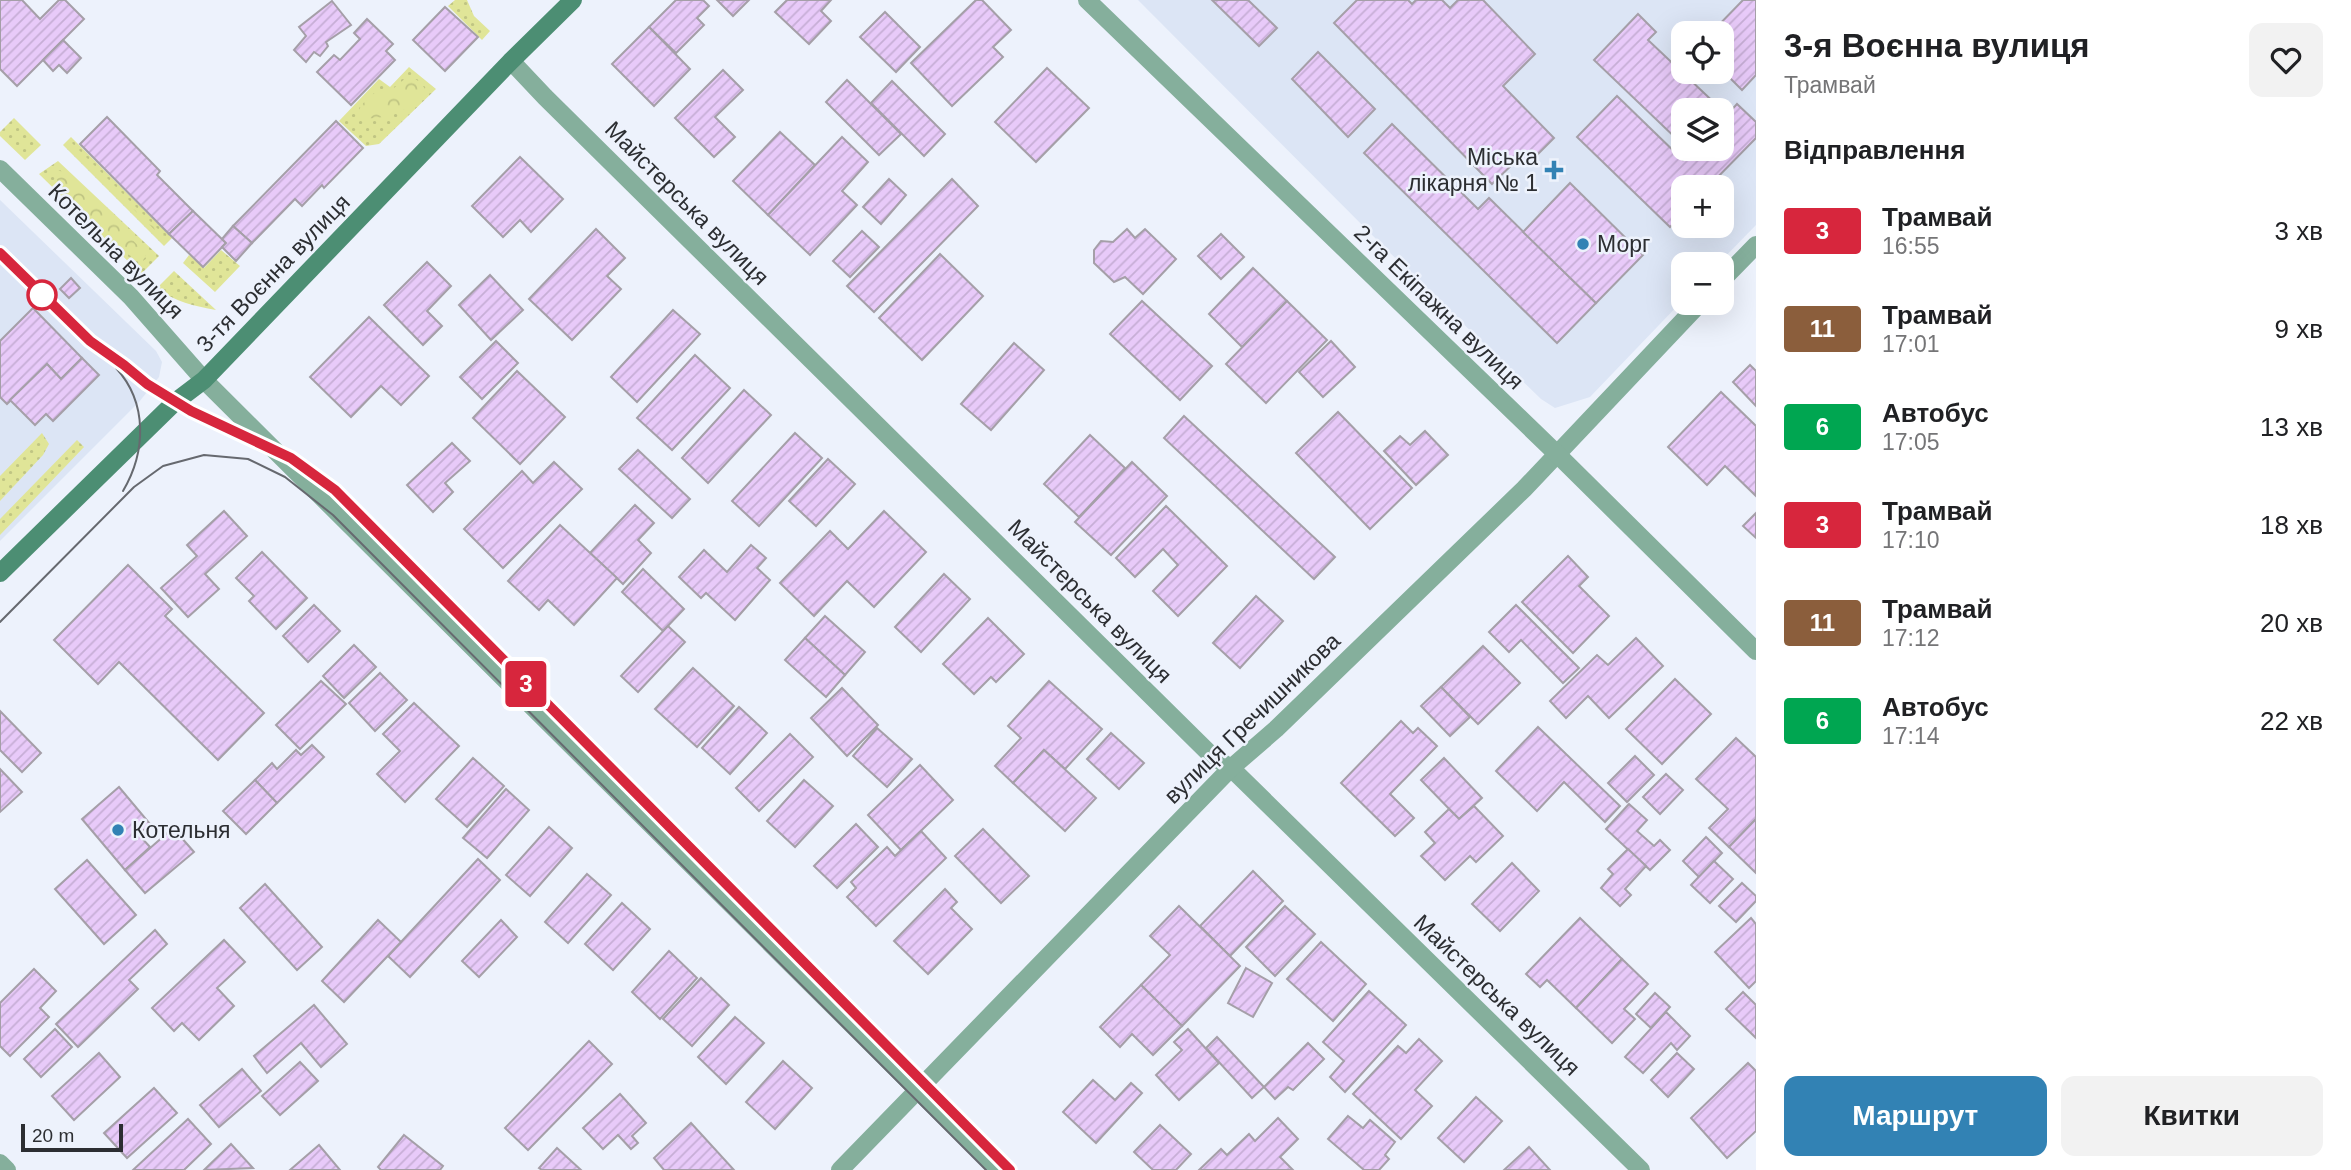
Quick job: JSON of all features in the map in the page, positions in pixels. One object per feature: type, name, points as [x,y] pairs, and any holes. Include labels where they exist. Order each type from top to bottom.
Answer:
[{"type":"main road","name":"3-тя Воєнна вулиця","points":[[0,573],[175,402],[204,380],[573,0]]},
{"type":"street","name":"2-га Екіпажна вулиця","points":[[1087,0],[1557,454],[1756,651]]},
{"type":"street","name":"Майстерська вулиця","points":[[511,61],[1212,756],[1231,768],[1640,1170]]},
{"type":"street","name":"Котельна вулиця","points":[[0,169],[131,297],[204,380],[998,1170]]},
{"type":"street","points":[[1734,268],[1756,245]]},
{"type":"street","name":"вулиця Гречишникова","points":[[840,1170],[1231,768],[1276,729],[1557,454],[1689,315]]},
{"type":"street","points":[[0,1163],[7,1170]]},
{"type":"shaded area","name":"Міська лікарня № 1","points":[[1138,0],[1756,0],[1756,225],[1730,252],[1671,252],[1671,313],[1590,397],[1555,408],[1541,399],[1386,249]]},
{"type":"shaded area","points":[[0,200],[156,351],[162,362],[159,377],[139,402],[0,541]]},
{"type":"green space","points":[[455,0],[467,0],[474,16],[490,31],[482,40],[448,6]]},
{"type":"green space","points":[[409,67],[436,89],[379,144],[366,146],[339,121],[379,79],[390,87]]},
{"type":"green space","points":[[407,77],[418,80],[425,89],[414,103],[398,113],[378,118],[361,117],[358,114],[363,104],[377,91],[388,93]]},
{"type":"green space","points":[[14,118],[41,145],[25,160],[0,136],[0,132]]},
{"type":"green space","points":[[71,137],[172,238],[164,246],[63,145]]},
{"type":"green space","points":[[72,143],[165,236],[159,234],[83,160],[69,145]]},
{"type":"green space","points":[[58,161],[159,256],[141,274],[39,174]]},
{"type":"green space","points":[[58,170],[78,184],[103,208],[145,254],[146,259],[141,262],[132,257],[94,224],[60,185],[55,176]]},
{"type":"green space","points":[[221,250],[240,266],[215,292],[183,263],[189,255],[204,268]]},
{"type":"green space","points":[[174,271],[216,310],[178,300],[157,288]]},
{"type":"green space","points":[[42,433],[49,444],[43,455],[0,501],[0,476]]},
{"type":"green space","points":[[77,440],[84,447],[0,535],[0,519]]},
{"type":"building","points":[[0,0],[22,0],[40,19],[59,0],[65,0],[84,19],[17,86],[0,69]]},
{"type":"building","points":[[676,0],[703,0],[709,6],[697,18],[704,25],[676,53],[649,27]]},
{"type":"building","points":[[717,0],[749,0],[733,16]]},
{"type":"building","points":[[787,0],[831,0],[821,11],[831,21],[809,44],[775,12]]},
{"type":"building","points":[[976,0],[982,0],[1011,30],[993,47],[1003,57],[952,106],[911,63]]},
{"type":"building","points":[[1212,0],[1248,0],[1277,28],[1259,46]]},
{"type":"building","points":[[1357,0],[1408,0],[1412,4],[1416,0],[1442,0],[1450,8],[1458,0],[1483,0],[1535,54],[1503,86],[1554,138],[1527,165],[1520,157],[1492,184],[1334,23]]},
{"type":"building","points":[[1743,0],[1756,0],[1756,75],[1742,90],[1734,82],[1734,21],[1723,21]]},
{"type":"building","points":[[332,1],[351,25],[326,42],[328,46],[320,56],[314,52],[306,62],[294,50],[306,36],[299,27]]},
{"type":"building","points":[[445,7],[478,37],[445,71],[413,40]]},
{"type":"building","points":[[885,12],[920,47],[896,72],[860,37]]},
{"type":"building","points":[[1638,14],[1656,32],[1648,40],[1671,62],[1671,84],[1695,84],[1709,98],[1671,98],[1671,134],[1594,60]]},
{"type":"building","points":[[367,19],[393,44],[386,51],[395,60],[351,105],[317,72],[334,55],[340,60],[360,39],[354,33]]},
{"type":"building","points":[[649,27],[690,69],[654,106],[612,64]]},
{"type":"building","points":[[63,40],[81,58],[67,73],[59,65],[53,71],[43,60]]},
{"type":"building","points":[[1318,52],[1375,109],[1348,137],[1292,79]]},
{"type":"building","points":[[1047,68],[1089,108],[1036,162],[995,122]]},
{"type":"building","points":[[723,70],[743,90],[715,117],[735,137],[714,157],[675,118]]},
{"type":"building","points":[[847,80],[901,134],[879,155],[826,102]]},
{"type":"building","points":[[892,81],[945,134],[924,156],[871,103]]},
{"type":"building","points":[[1617,96],[1671,148],[1671,161],[1733,161],[1720,175],[1671,175],[1670,227],[1577,137]]},
{"type":"building","points":[[1737,104],[1756,122],[1756,138],[1734,160],[1734,107]]},
{"type":"building","points":[[107,117],[160,171],[157,175],[193,211],[169,234],[80,144]]},
{"type":"building","points":[[336,121],[363,148],[324,188],[322,185],[302,206],[295,199],[252,243],[233,226]]},
{"type":"building","points":[[1392,124],[1478,209],[1489,198],[1596,303],[1557,343],[1364,153]]},
{"type":"building","points":[[780,132],[815,165],[768,215],[733,181]]},
{"type":"building","points":[[842,137],[868,162],[842,191],[857,205],[810,255],[768,215]]},
{"type":"building","points":[[520,157],[563,199],[531,232],[520,220],[503,237],[472,206]]},
{"type":"building","points":[[889,179],[906,195],[881,224],[863,207]]},
{"type":"building","points":[[952,179],[978,206],[874,312],[847,286]]},
{"type":"building","name":"Морг","points":[[1570,183],[1643,255],[1596,303],[1523,232]]},
{"type":"building","points":[[193,211],[226,243],[203,267],[169,234]]},
{"type":"building","points":[[233,226],[252,243],[236,261],[222,247],[226,243],[222,239]]},
{"type":"building","points":[[596,229],[625,258],[607,276],[621,289],[572,340],[529,299]]},
{"type":"building","points":[[1127,229],[1135,238],[1145,229],[1176,259],[1143,294],[1125,277],[1114,282],[1094,263],[1094,250],[1101,241],[1113,242]]},
{"type":"building","points":[[862,231],[879,247],[850,277],[833,261]]},
{"type":"building","points":[[1221,234],[1244,257],[1221,279],[1198,256]]},
{"type":"building","points":[[940,254],[983,296],[922,360],[879,318]]},
{"type":"building","points":[[427,262],[451,286],[427,311],[442,326],[423,345],[384,305]]},
{"type":"building","points":[[1253,268],[1287,301],[1242,347],[1209,314]]},
{"type":"building","points":[[490,275],[523,310],[491,340],[459,305]]},
{"type":"building","points":[[71,278],[80,288],[69,298],[60,289]]},
{"type":"building","points":[[1142,301],[1212,366],[1180,400],[1110,334]]},
{"type":"building","points":[[1287,301],[1327,340],[1266,403],[1226,364]]},
{"type":"building","points":[[33,308],[82,358],[61,379],[47,364],[7,404],[0,397],[0,341]]},
{"type":"building","points":[[673,310],[700,334],[637,402],[611,377]]},
{"type":"building","points":[[369,317],[429,376],[401,405],[381,386],[351,417],[310,377]]},
{"type":"building","points":[[496,341],[518,363],[482,399],[460,377]]},
{"type":"building","points":[[1331,341],[1355,367],[1323,397],[1299,372]]},
{"type":"building","points":[[1014,343],[1044,370],[991,430],[961,404]]},
{"type":"building","points":[[695,355],[730,388],[672,450],[637,418]]},
{"type":"building","points":[[82,358],[99,375],[53,421],[46,414],[35,425],[10,400],[47,364],[61,379]]},
{"type":"building","points":[[1750,365],[1756,371],[1756,406],[1733,382]]},
{"type":"building","points":[[517,371],[565,417],[520,464],[473,418]]},
{"type":"building","points":[[744,390],[771,415],[708,483],[682,458]]},
{"type":"building","points":[[1721,392],[1756,426],[1756,496],[1725,466],[1707,485],[1668,447]]},
{"type":"building","points":[[1338,412],[1412,488],[1370,529],[1296,453]]},
{"type":"building","points":[[1184,416],[1335,557],[1314,579],[1164,438]]},
{"type":"building","points":[[1425,431],[1448,455],[1416,485],[1384,451],[1400,436],[1410,445]]},
{"type":"building","points":[[795,433],[822,458],[759,526],[732,501]]},
{"type":"building","points":[[1090,435],[1125,468],[1079,517],[1044,484]]},
{"type":"building","points":[[452,443],[470,461],[445,483],[453,492],[433,512],[407,485]]},
{"type":"building","points":[[638,450],[690,499],[672,518],[619,469]]},
{"type":"building","points":[[828,459],[855,484],[816,526],[789,501]]},
{"type":"building","points":[[554,462],[582,489],[503,568],[464,529],[522,471],[533,483]]},
{"type":"building","points":[[1132,462],[1167,496],[1111,555],[1075,522]]},
{"type":"building","points":[[635,505],[654,523],[638,540],[651,553],[623,584],[590,553]]},
{"type":"building","points":[[1166,506],[1227,566],[1178,616],[1153,591],[1178,565],[1163,549],[1135,577],[1116,558]]},
{"type":"building","points":[[224,511],[247,536],[205,574],[219,589],[188,617],[161,588],[197,556],[187,545]]},
{"type":"building","points":[[884,511],[926,552],[874,607],[847,581],[814,616],[780,583],[830,531],[848,549]]},
{"type":"building","points":[[1756,513],[1756,538],[1743,526]]},
{"type":"building","points":[[560,525],[617,578],[574,625],[548,600],[539,610],[508,581]]},
{"type":"building","points":[[751,545],[766,558],[757,568],[770,580],[735,620],[706,593],[701,598],[679,577],[704,550],[727,572]]},
{"type":"building","points":[[262,552],[307,598],[276,629],[249,601],[254,596],[236,578]]},
{"type":"building","points":[[1568,556],[1588,577],[1579,586],[1609,616],[1573,653],[1522,602]]},
{"type":"building","points":[[128,565],[172,609],[165,616],[264,713],[218,760],[119,662],[98,684],[54,640]]},
{"type":"building","points":[[643,569],[684,609],[663,631],[622,592]]},
{"type":"building","points":[[944,574],[970,599],[921,652],[895,627]]},
{"type":"building","points":[[1256,596],[1283,621],[1240,668],[1213,643]]},
{"type":"building","points":[[314,605],[340,631],[308,662],[283,636]]},
{"type":"building","points":[[1516,605],[1579,668],[1563,683],[1521,640],[1509,652],[1489,632]]},
{"type":"building","points":[[825,616],[865,652],[845,675],[805,638]]},
{"type":"building","points":[[988,618],[1024,654],[996,682],[991,677],[974,694],[943,664]]},
{"type":"building","points":[[668,626],[685,642],[638,692],[621,676]]},
{"type":"building","points":[[805,638],[845,675],[826,697],[785,660]]},
{"type":"building","points":[[1636,638],[1663,666],[1609,718],[1588,696],[1566,718],[1550,701],[1597,655],[1608,665]]},
{"type":"building","points":[[354,645],[376,667],[344,698],[323,676]]},
{"type":"building","points":[[1483,646],[1520,683],[1478,724],[1441,687]]},
{"type":"building","points":[[693,668],[734,706],[697,747],[655,709]]},
{"type":"building","points":[[380,673],[407,700],[375,731],[349,703]]},
{"type":"building","points":[[1675,679],[1711,714],[1662,764],[1626,729]]},
{"type":"building","points":[[321,681],[346,704],[300,749],[276,725]]},
{"type":"building","points":[[1049,681],[1102,729],[1065,769],[1044,750],[1013,783],[995,766],[1021,738],[1008,726]]},
{"type":"building","points":[[1441,687],[1470,717],[1450,736],[1421,706]]},
{"type":"building","points":[[842,688],[878,725],[847,756],[811,718]]},
{"type":"building","points":[[414,703],[459,746],[405,802],[377,774],[400,751],[383,734]]},
{"type":"building","points":[[739,707],[767,733],[730,774],[702,748]]},
{"type":"building","points":[[0,711],[41,753],[22,772],[0,750]]},
{"type":"building","points":[[1401,721],[1413,733],[1418,728],[1437,746],[1390,794],[1414,818],[1395,836],[1341,783]]},
{"type":"building","points":[[1538,727],[1620,806],[1605,822],[1564,782],[1537,811],[1496,771]]},
{"type":"building","points":[[877,728],[912,759],[887,787],[853,756]]},
{"type":"building","points":[[1111,733],[1144,763],[1119,789],[1087,759]]},
{"type":"building","points":[[790,734],[813,757],[759,811],[736,788]]},
{"type":"building","points":[[1736,738],[1756,757],[1756,819],[1729,847],[1709,828],[1728,809],[1696,779]]},
{"type":"building","points":[[312,745],[324,757],[277,803],[255,780],[272,763],[277,769],[296,750],[301,755]]},
{"type":"building","points":[[1044,750],[1096,798],[1065,831],[1013,783]]},
{"type":"building","points":[[1635,756],[1654,775],[1627,802],[1608,783]]},
{"type":"building","points":[[473,758],[504,786],[467,827],[436,799]]},
{"type":"building","points":[[1444,758],[1482,798],[1459,819],[1421,780]]},
{"type":"building","points":[[920,765],[953,800],[901,850],[868,815]]},
{"type":"building","points":[[0,769],[22,792],[0,812]]},
{"type":"building","points":[[1666,774],[1683,790],[1660,814],[1643,797]]},
{"type":"building","points":[[255,780],[277,803],[246,834],[223,811]]},
{"type":"building","points":[[804,780],[833,806],[795,847],[767,821]]},
{"type":"building","name":"Котельня","points":[[119,787],[150,824],[139,835],[150,847],[125,870],[82,819]]},
{"type":"building","points":[[506,789],[529,810],[487,858],[463,838]]},
{"type":"building","points":[[1629,804],[1647,820],[1637,831],[1654,846],[1660,840],[1670,850],[1650,870],[1606,829]]},
{"type":"building","points":[[1474,806],[1503,836],[1476,862],[1470,856],[1445,880],[1421,856],[1435,843],[1425,832],[1449,809],[1459,819]]},
{"type":"building","points":[[1756,819],[1756,873],[1729,847]]},
{"type":"building","points":[[856,824],[878,847],[837,888],[814,866]]},
{"type":"building","points":[[549,827],[572,848],[530,896],[506,875]]},
{"type":"building","points":[[173,828],[194,852],[145,893],[125,870]]},
{"type":"building","points":[[983,829],[1029,876],[1001,903],[955,856]]},
{"type":"building","points":[[921,831],[946,858],[876,926],[847,897],[856,888],[851,882],[887,847],[895,856]]},
{"type":"building","points":[[1706,837],[1722,853],[1699,877],[1683,861]]},
{"type":"building","points":[[1628,849],[1646,866],[1625,889],[1631,895],[1620,906],[1601,888],[1613,874],[1608,869]]},
{"type":"building","points":[[478,859],[500,880],[410,977],[388,956]]},
{"type":"building","points":[[87,860],[136,915],[104,944],[55,889]]},
{"type":"building","points":[[1714,861],[1733,879],[1710,903],[1691,885]]},
{"type":"building","points":[[1512,863],[1539,891],[1500,931],[1472,904]]},
{"type":"building","points":[[1253,871],[1283,901],[1230,956],[1200,926]]},
{"type":"building","points":[[587,874],[611,895],[568,943],[545,922]]},
{"type":"building","points":[[1742,883],[1756,896],[1756,901],[1736,922],[1719,906]]},
{"type":"building","points":[[265,884],[322,947],[297,970],[240,908]]},
{"type":"building","points":[[945,889],[957,902],[951,908],[972,929],[928,974],[894,941]]},
{"type":"building","points":[[622,903],[650,929],[613,970],[585,944]]},
{"type":"building","points":[[1179,906],[1240,966],[1182,1026],[1141,985],[1170,955],[1150,936]]},
{"type":"building","points":[[1285,906],[1315,934],[1275,976],[1246,947]]},
{"type":"building","points":[[1580,918],[1622,959],[1576,1008],[1547,980],[1540,987],[1526,974]]},
{"type":"building","points":[[1751,918],[1756,924],[1756,981],[1749,988],[1715,952]]},
{"type":"building","points":[[378,920],[401,942],[344,1002],[322,981]]},
{"type":"building","points":[[501,920],[517,937],[479,977],[462,961]]},
{"type":"building","points":[[155,930],[167,944],[129,980],[138,989],[78,1047],[56,1024]]},
{"type":"building","points":[[224,940],[245,962],[217,988],[234,1006],[199,1040],[182,1023],[174,1031],[152,1008]]},
{"type":"building","points":[[1321,942],[1366,984],[1333,1021],[1287,979]]},
{"type":"building","points":[[669,951],[697,978],[660,1019],[632,992]]},
{"type":"building","points":[[1622,959],[1648,984],[1624,1009],[1635,1019],[1612,1043],[1576,1008]]},
{"type":"building","points":[[1246,968],[1272,983],[1253,1017],[1228,1003]]},
{"type":"building","points":[[34,969],[56,991],[40,1008],[49,1017],[10,1056],[0,1046],[0,1003]]},
{"type":"building","points":[[701,978],[729,1005],[692,1046],[663,1019]]},
{"type":"building","points":[[1141,985],[1182,1026],[1153,1055],[1132,1034],[1120,1047],[1100,1027]]},
{"type":"building","points":[[1369,991],[1406,1025],[1345,1092],[1330,1077],[1344,1061],[1323,1042]]},
{"type":"building","points":[[1743,992],[1756,1005],[1756,1038],[1726,1009]]},
{"type":"building","points":[[1655,993],[1670,1007],[1651,1028],[1636,1014]]},
{"type":"building","points":[[314,1005],[347,1044],[321,1067],[301,1043],[267,1073],[254,1056]]},
{"type":"building","points":[[1666,1012],[1690,1036],[1677,1050],[1671,1043],[1643,1073],[1625,1057]]},
{"type":"building","points":[[735,1017],[764,1043],[726,1084],[698,1057]]},
{"type":"building","points":[[55,1029],[72,1047],[41,1077],[24,1059]]},
{"type":"building","points":[[1188,1029],[1219,1063],[1179,1100],[1156,1075],[1182,1050],[1174,1042]]},
{"type":"building","points":[[1217,1037],[1264,1087],[1252,1098],[1206,1048]]},
{"type":"building","points":[[1419,1039],[1442,1061],[1415,1090],[1432,1106],[1401,1139],[1353,1094],[1398,1046],[1406,1053]]},
{"type":"building","points":[[589,1041],[612,1064],[528,1150],[505,1128]]},
{"type":"building","points":[[1308,1043],[1324,1059],[1293,1090],[1288,1087],[1275,1099],[1264,1087]]},
{"type":"building","points":[[99,1053],[120,1077],[74,1120],[52,1096]]},
{"type":"building","points":[[1677,1053],[1694,1069],[1668,1097],[1651,1080]]},
{"type":"building","points":[[783,1061],[812,1088],[775,1129],[746,1102]]},
{"type":"building","points":[[300,1062],[318,1081],[280,1115],[262,1096]]},
{"type":"building","points":[[1748,1063],[1756,1071],[1756,1131],[1727,1158],[1691,1118]]},
{"type":"building","points":[[242,1069],[261,1091],[219,1127],[200,1105]]},
{"type":"building","points":[[1093,1080],[1115,1100],[1131,1083],[1142,1093],[1096,1143],[1063,1112]]},
{"type":"building","points":[[154,1088],[177,1113],[127,1158],[104,1133]]},
{"type":"building","points":[[620,1094],[646,1123],[632,1136],[638,1143],[631,1149],[618,1135],[603,1149],[583,1128]]},
{"type":"building","points":[[1476,1097],[1502,1121],[1464,1162],[1438,1138]]},
{"type":"building","points":[[1348,1116],[1363,1128],[1370,1120],[1395,1142],[1385,1155],[1389,1159],[1379,1170],[1364,1170],[1328,1139]]},
{"type":"building","points":[[1278,1118],[1298,1139],[1280,1157],[1293,1170],[1199,1170],[1221,1149],[1227,1155],[1249,1134],[1255,1141]]},
{"type":"building","points":[[188,1119],[211,1144],[184,1170],[133,1170]]},
{"type":"building","points":[[691,1123],[734,1170],[664,1170],[654,1158]]},
{"type":"building","points":[[1160,1125],[1191,1154],[1176,1170],[1153,1170],[1134,1152]]},
{"type":"building","points":[[404,1135],[443,1166],[440,1170],[381,1170],[378,1167]]},
{"type":"building","points":[[231,1144],[253,1168],[204,1170]]},
{"type":"building","points":[[319,1145],[340,1170],[290,1170]]},
{"type":"building","points":[[1529,1147],[1550,1170],[1504,1170]]},
{"type":"building","points":[[557,1148],[581,1170],[539,1168]]},
{"type":"tram line","points":[[0,253],[96,348]]},
{"type":"tram line","name":"3","points":[[0,253],[90,341],[147,384],[191,411],[291,458],[335,490],[1010,1170]]},
{"type":"tram line","points":[[90,341],[175,402],[291,458],[335,490],[1010,1170]]},
{"type":"tram line","points":[[116,368],[134,396],[140,428],[136,460],[123,491]]},
{"type":"tram line","points":[[0,622],[134,487],[163,466],[204,455],[248,459],[285,477],[333,515],[986,1170]]},
{"type":"place","name":"Міська лікарня № 1","points":[[1554,170]]},
{"type":"place","name":"Морг","points":[[1583,244]]},
{"type":"place","name":"Котельня","points":[[118,830]]}]
